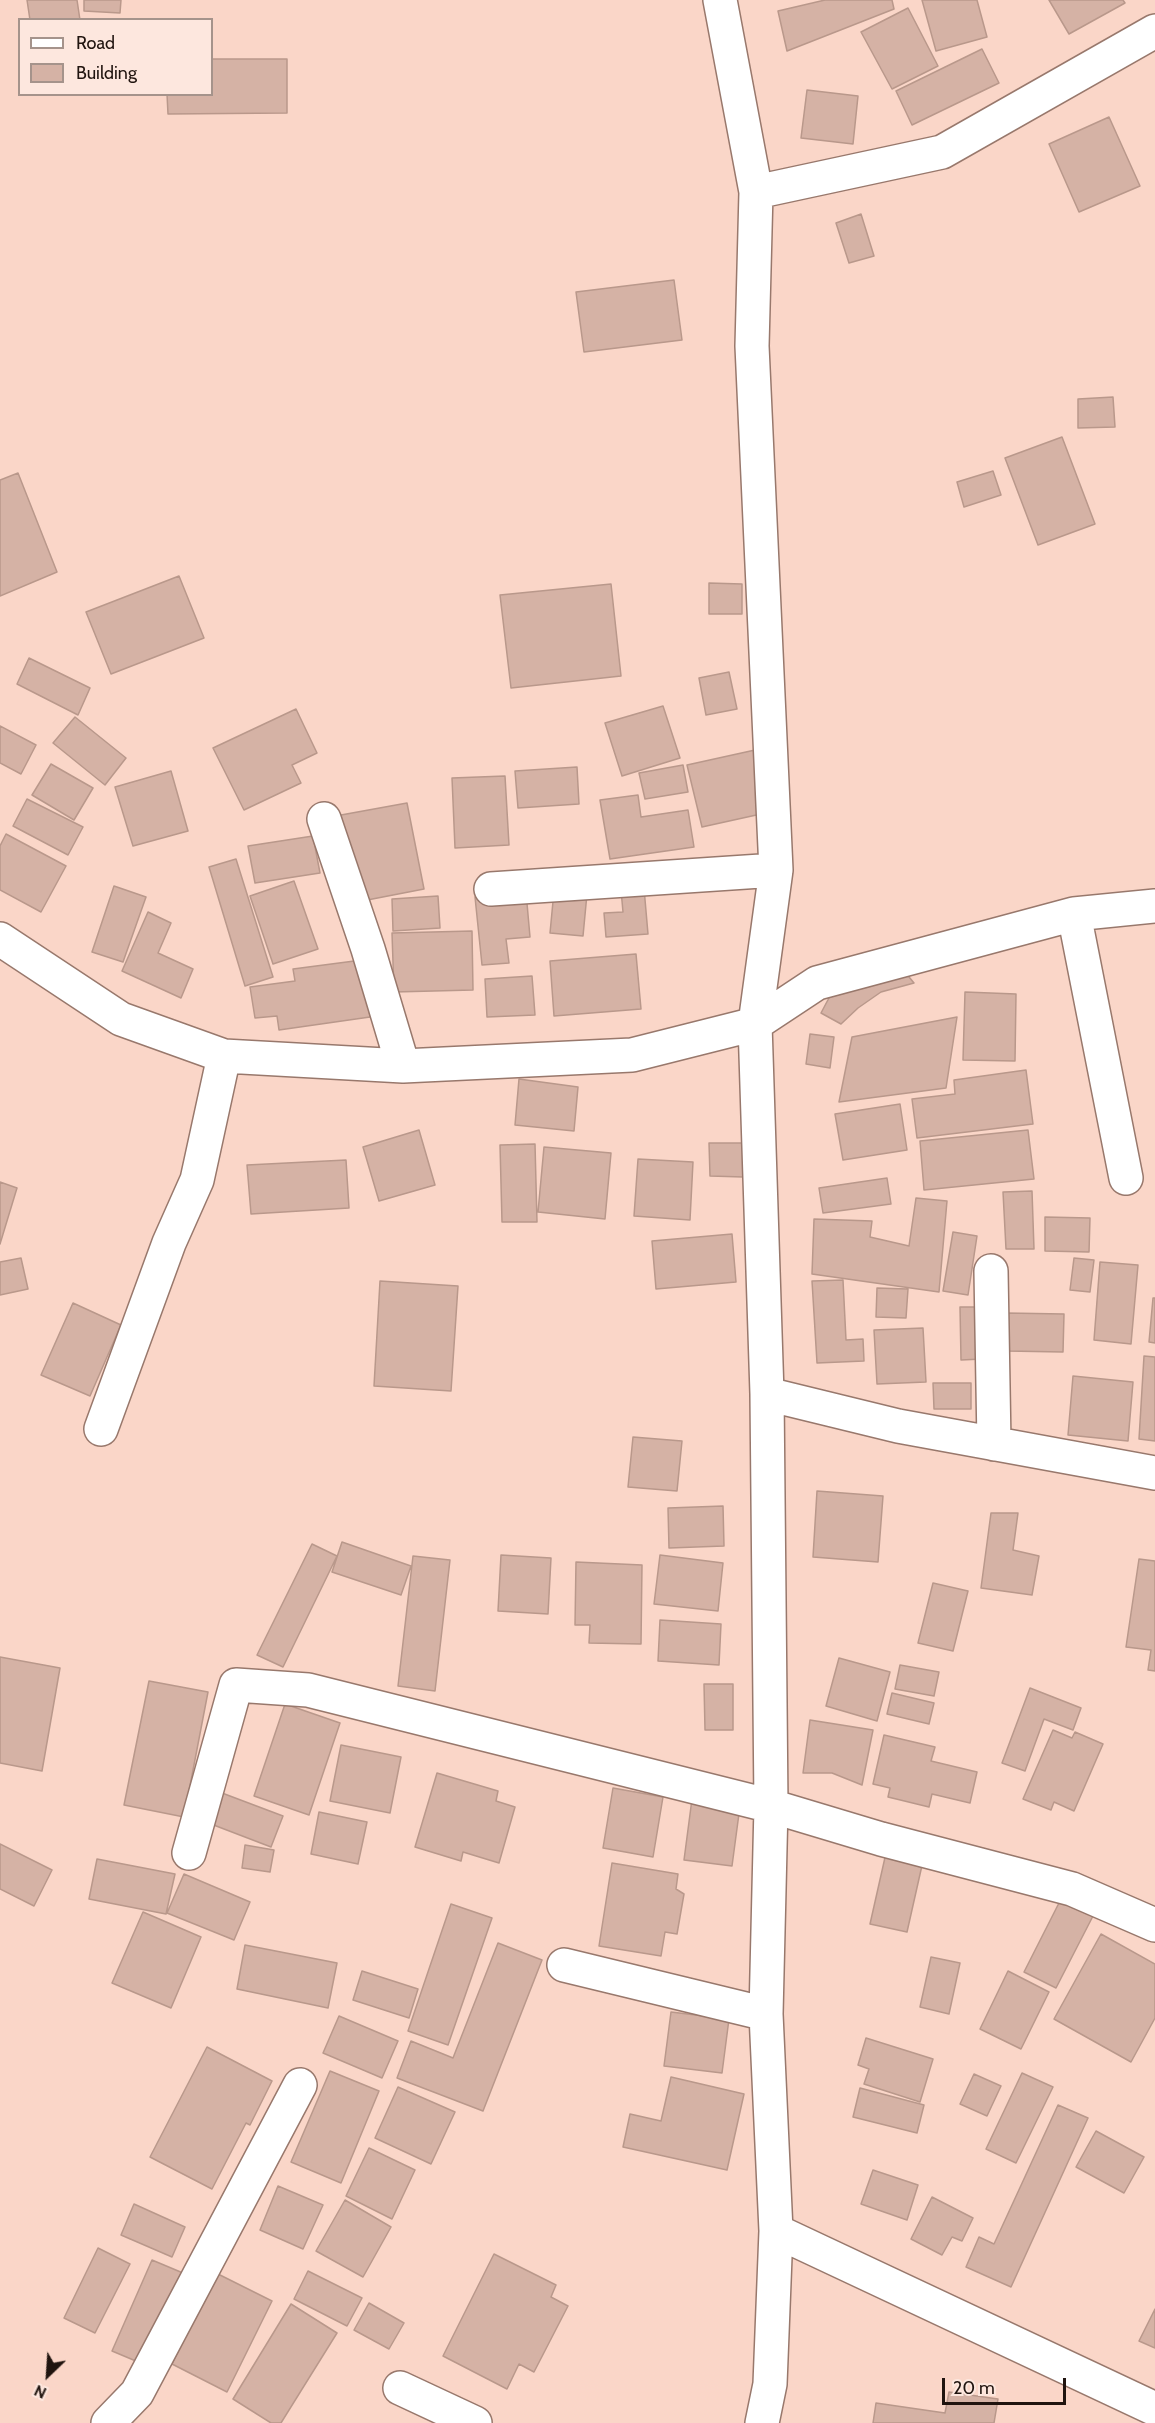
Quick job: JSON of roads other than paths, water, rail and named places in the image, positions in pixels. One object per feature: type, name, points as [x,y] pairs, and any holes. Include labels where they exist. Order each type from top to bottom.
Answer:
[{"type":"street","points":[[720,0],[756,192],[752,346],[776,870],[755,1024],[767,1394],[771,1806],[766,2014],[776,2231],[770,2384],[762,2423]]},
{"type":"street","points":[[756,192],[942,152],[1155,32]]},
{"type":"street","points":[[324,819],[368,949],[403,1066]]},
{"type":"street","points":[[491,889],[776,870]]},
{"type":"street","points":[[0,939],[121,1019],[224,1056],[403,1066],[632,1055],[755,1024],[817,983],[1074,914],[1155,906]]},
{"type":"street","points":[[1074,914],[1126,1179]]},
{"type":"street","points":[[101,1429],[169,1243],[197,1180],[224,1056]]},
{"type":"street","points":[[991,1271],[994,1444]]},
{"type":"street","points":[[767,1394],[898,1426],[1155,1473]]},
{"type":"street","points":[[189,1853],[236,1686],[308,1690],[771,1806],[881,1839],[1072,1889],[1155,1925]]},
{"type":"street","points":[[564,1965],[766,2014]]},
{"type":"street","points":[[108,2423],[137,2393],[300,2085]]},
{"type":"street","points":[[776,2231],[1155,2409]]},
{"type":"street","points":[[400,2388],[476,2423]]}]
